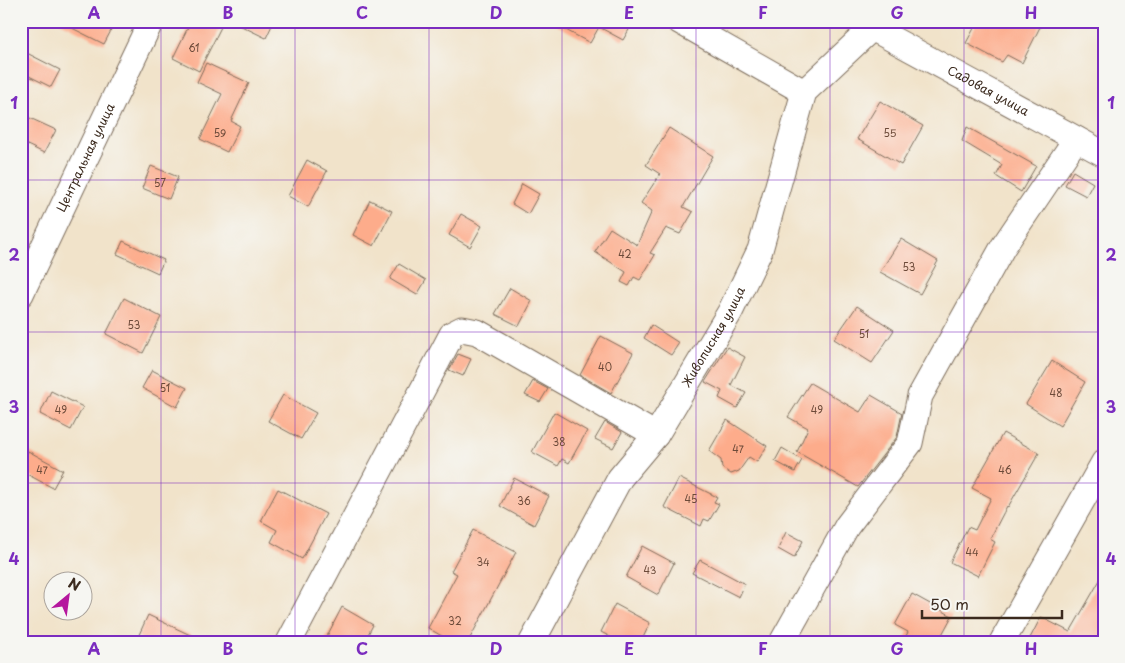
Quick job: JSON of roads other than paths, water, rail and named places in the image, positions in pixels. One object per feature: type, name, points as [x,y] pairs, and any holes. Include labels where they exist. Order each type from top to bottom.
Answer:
[{"type":"street","name":"Центральная улица","points":[[21,294],[151,21]]},
{"type":"street","points":[[679,21],[804,92],[873,25]]},
{"type":"street","name":"Садовая улица","points":[[873,25],[1104,154]]},
{"type":"street","name":"Живописная улица","points":[[532,642],[620,478],[656,434],[730,312],[760,250],[804,92]]},
{"type":"street","points":[[782,642],[847,526],[910,443],[920,396],[1003,246],[1076,139]]},
{"type":"street","points":[[289,642],[452,334],[462,329],[477,332],[656,434]]},
{"type":"street","points":[[1002,642],[1104,462]]}]
